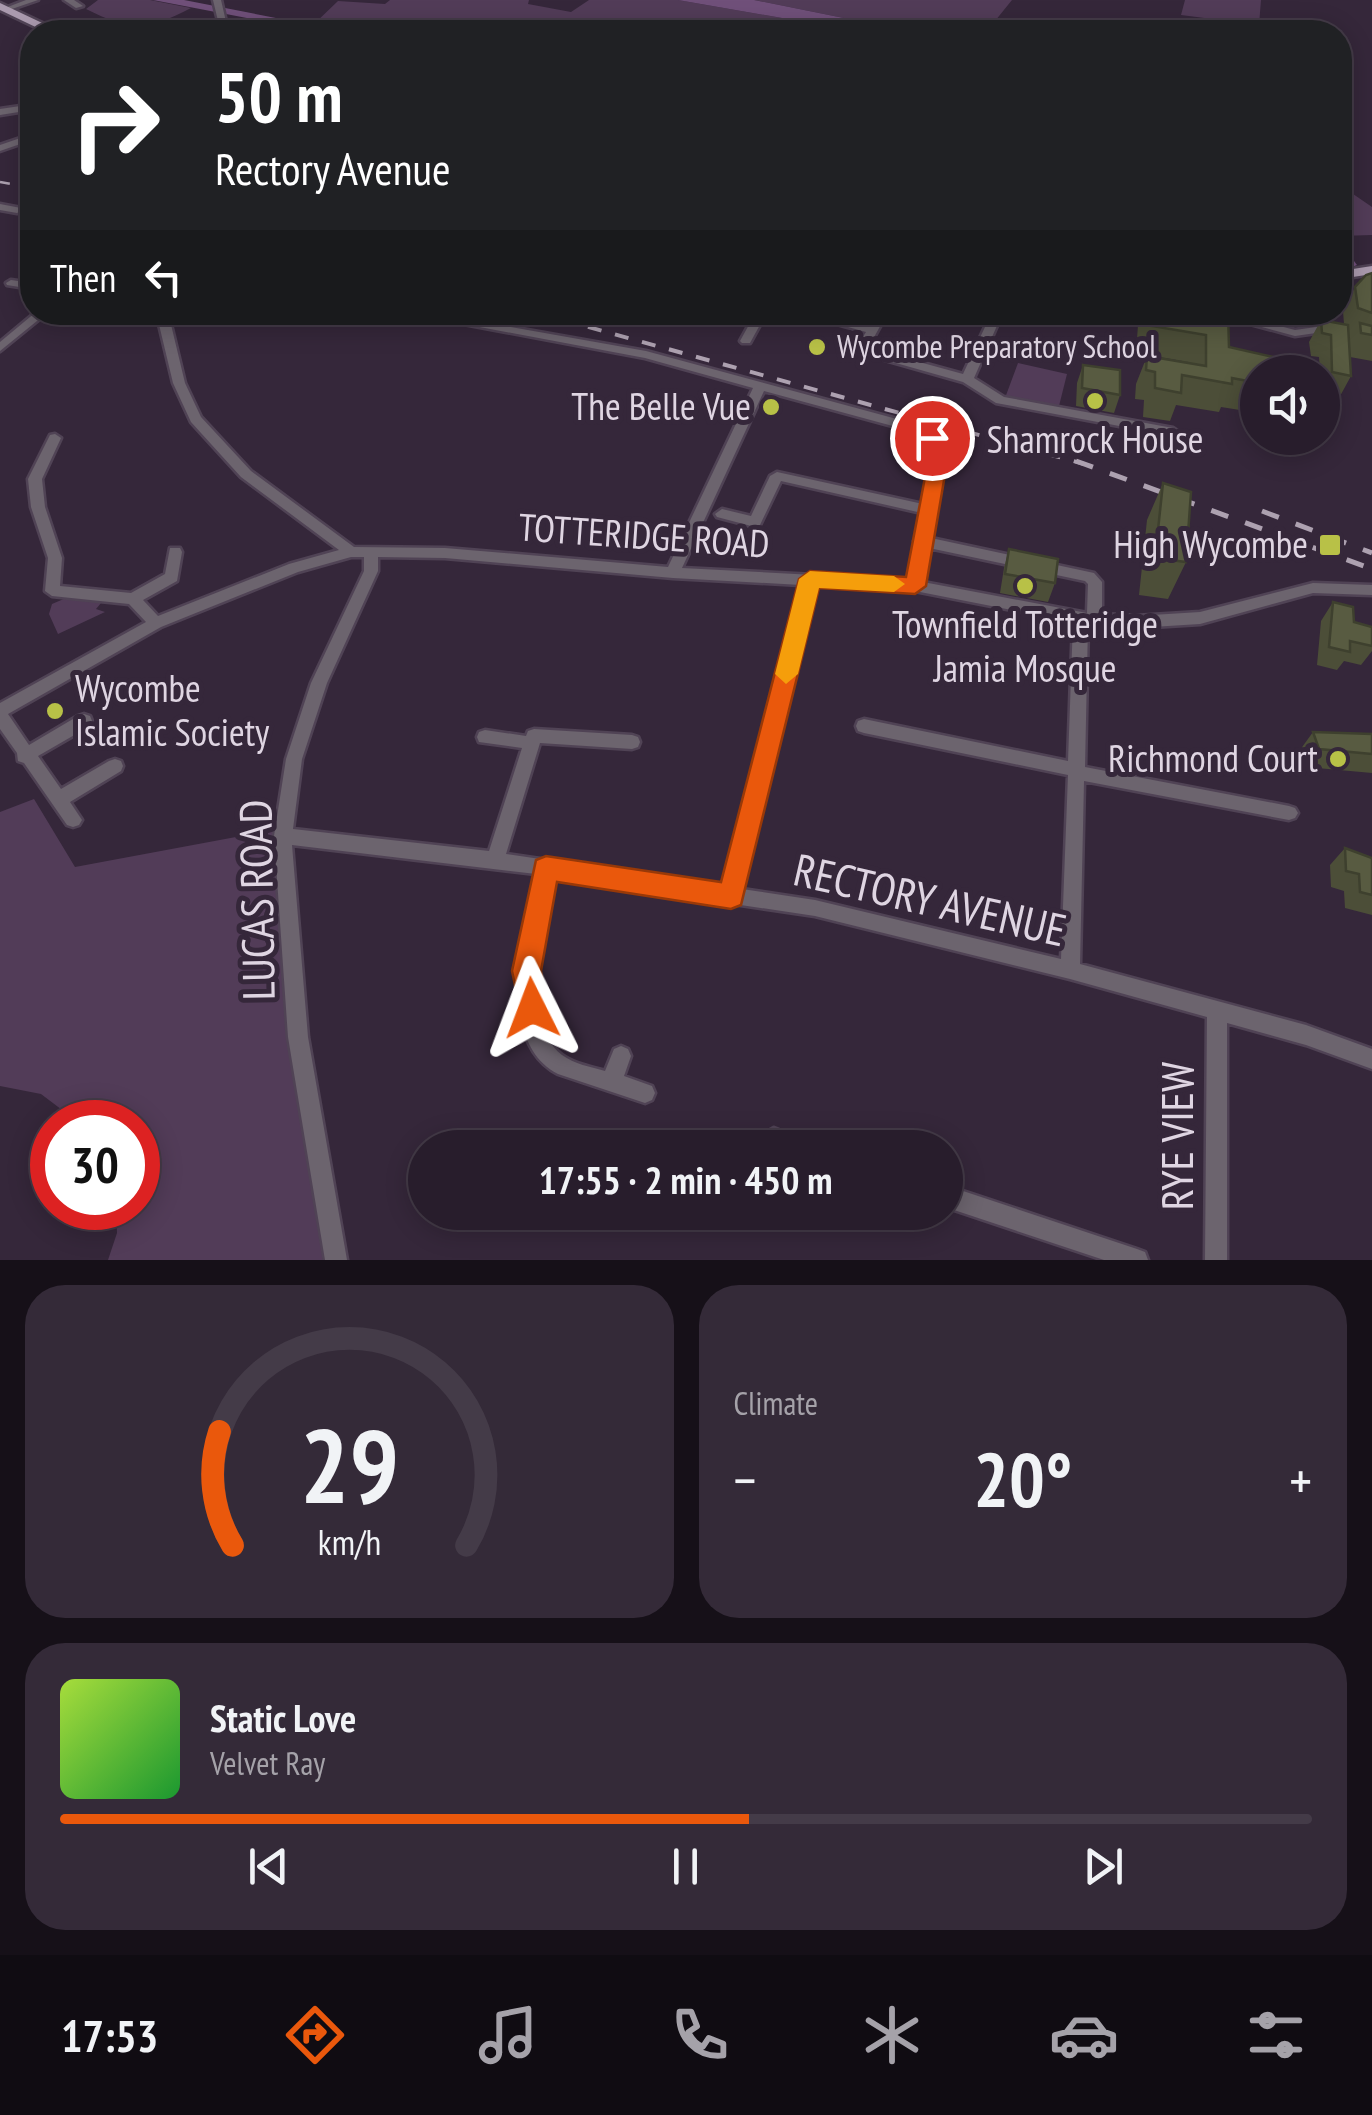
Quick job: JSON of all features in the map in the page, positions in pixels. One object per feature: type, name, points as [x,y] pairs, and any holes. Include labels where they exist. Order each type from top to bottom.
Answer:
[{"type":"main road","points":[[5,7],[30,20]]},
{"type":"street","points":[[5,7],[34,0]]},
{"type":"street","points":[[68,0],[79,6]]},
{"type":"street","points":[[0,207],[17,210]]},
{"type":"street","points":[[11,282],[20,284]]},
{"type":"street","points":[[0,348],[27,325]]},
{"type":"street","points":[[165,325],[179,383],[196,419],[246,474],[361,552]]},
{"type":"street","points":[[476,325],[646,356],[915,428],[932,438],[940,451],[920,541],[915,586]]},
{"type":"street","points":[[746,341],[755,325]]},
{"type":"street","points":[[852,325],[872,330]]},
{"type":"street","points":[[875,325],[861,350],[968,379],[1000,400],[1172,432]]},
{"type":"street","points":[[968,379],[992,325]]},
{"type":"street","points":[[1264,325],[1295,332],[1322,330]]},
{"type":"street","points":[[1318,325],[1338,338]]},
{"type":"street","points":[[673,573],[760,386]]},
{"type":"street","points":[[55,438],[36,479],[38,507],[55,558],[52,591],[133,598],[172,577],[174,552]]},
{"type":"street","points":[[722,514],[755,522],[777,476],[928,510]]},
{"type":"street","points":[[920,541],[1089,577],[1095,582],[1087,619],[1077,771],[1070,970]]},
{"type":"street","name":"TOTTERIDGE ROAD","points":[[0,714],[156,623],[294,568],[361,552],[915,586],[1087,619],[1171,622],[1303,590],[1330,586],[1372,590]]},
{"type":"street","name":"LUCAS ROAD","points":[[336,1260],[298,1037],[283,836],[294,759],[319,682],[372,571],[361,552]]},
{"type":"street","points":[[731,896],[810,579]]},
{"type":"street","points":[[133,598],[156,623]]},
{"type":"street","points":[[0,714],[24,756],[72,820]]},
{"type":"street","points":[[24,756],[84,721]]},
{"type":"street","points":[[864,726],[1289,813]]},
{"type":"street","points":[[494,860],[534,736],[632,742]]},
{"type":"street","points":[[485,737],[532,742]]},
{"type":"street","points":[[58,800],[115,766]]},
{"type":"street","name":"RECTORY AVENUE","points":[[283,836],[494,860],[815,908],[1070,970],[1306,1035],[1372,1059]]},
{"type":"street","points":[[546,868],[527,971],[538,1045],[554,1062],[644,1092]]},
{"type":"street","name":"RYE VIEW","points":[[1216,1260],[1217,1012]]},
{"type":"street","points":[[612,1081],[621,1056]]},
{"type":"street","name":"RYE VIEW","points":[[963,1202],[1136,1260]]},
{"type":"shaded area","points":[[98,0],[150,0],[191,8],[165,20],[113,20],[86,9]]},
{"type":"shaded area","points":[[390,0],[529,0],[528,4],[571,12],[589,0],[678,0],[793,20],[318,20],[338,1],[385,4]]},
{"type":"shaded area","points":[[678,0],[754,0],[853,20],[793,20]]},
{"type":"shaded area","points":[[754,0],[1012,0],[996,20],[853,20]]},
{"type":"shaded area","points":[[1185,0],[1261,0],[1259,20],[1181,15]]},
{"type":"shaded area","points":[[1352,193],[1372,207],[1372,235],[1352,236]]},
{"type":"shaded area","points":[[1018,363],[1067,374],[1058,410],[1005,398]]},
{"type":"shaded area","points":[[66,598],[101,603],[96,609],[105,612],[58,634],[49,614],[52,604]]},
{"type":"shaded area","points":[[34,799],[75,867],[273,830],[289,1044],[323,1260],[108,1260],[117,1230],[160,1230],[160,1100],[49,1100],[41,1094],[0,1086],[0,812]]},
{"type":"building","points":[[1372,273],[1372,313],[1358,308],[1355,287]]},
{"type":"building","points":[[1360,323],[1372,326],[1372,335],[1361,333]]},
{"type":"building","points":[[1146,325],[1228,325],[1229,347],[1264,355],[1240,355],[1240,380],[1232,378],[1232,384],[1182,375],[1181,393],[1155,388],[1155,372],[1146,370],[1147,356],[1206,366],[1206,335]]},
{"type":"building","points":[[1321,325],[1348,325],[1351,376],[1340,374],[1340,355],[1332,355],[1331,335],[1322,333]]},
{"type":"building","points":[[1083,365],[1120,370],[1120,395],[1082,388]]},
{"type":"building","points":[[1163,483],[1191,492],[1186,562],[1155,558]]},
{"type":"building","points":[[1009,549],[1058,559],[1055,583],[1005,574]]},
{"type":"building","points":[[1333,602],[1353,607],[1354,622],[1372,627],[1372,646],[1350,641],[1350,652],[1329,647]]},
{"type":"building","points":[[1313,732],[1372,734],[1372,754],[1319,749]]},
{"type":"building","points":[[1345,848],[1372,858],[1372,895],[1360,892],[1359,874],[1346,871]]},
{"type":"waterway","points":[[160,0],[273,20]]},
{"type":"railway","points":[[0,182],[20,186]]},
{"type":"railway","points":[[581,325],[1084,464]]},
{"type":"railway","points":[[1076,461],[1372,569]]},
{"type":"railway","points":[[1262,511],[1372,553]]},
{"type":"slow traffic","points":[[786,674],[810,579],[894,584]]},
{"type":"place","name":"Wycombe Preparatory School","points":[[817,347]]},
{"type":"place","name":"Shamrock House","points":[[1095,401]]},
{"type":"place","name":"The Belle Vue","points":[[771,407]]},
{"type":"place","name":"High Wycombe","points":[[1330,545]]},
{"type":"place","name":"Townfield Totteridge Jamia Mosque","points":[[1025,586]]},
{"type":"place","name":"Wycombe Islamic Society","points":[[55,711]]},
{"type":"place","name":"Richmond Court","points":[[1338,759]]},
{"type":"route","points":[[532,1008],[527,971],[546,868],[731,896],[810,579],[915,586],[920,541],[940,451],[932,438]]}]
